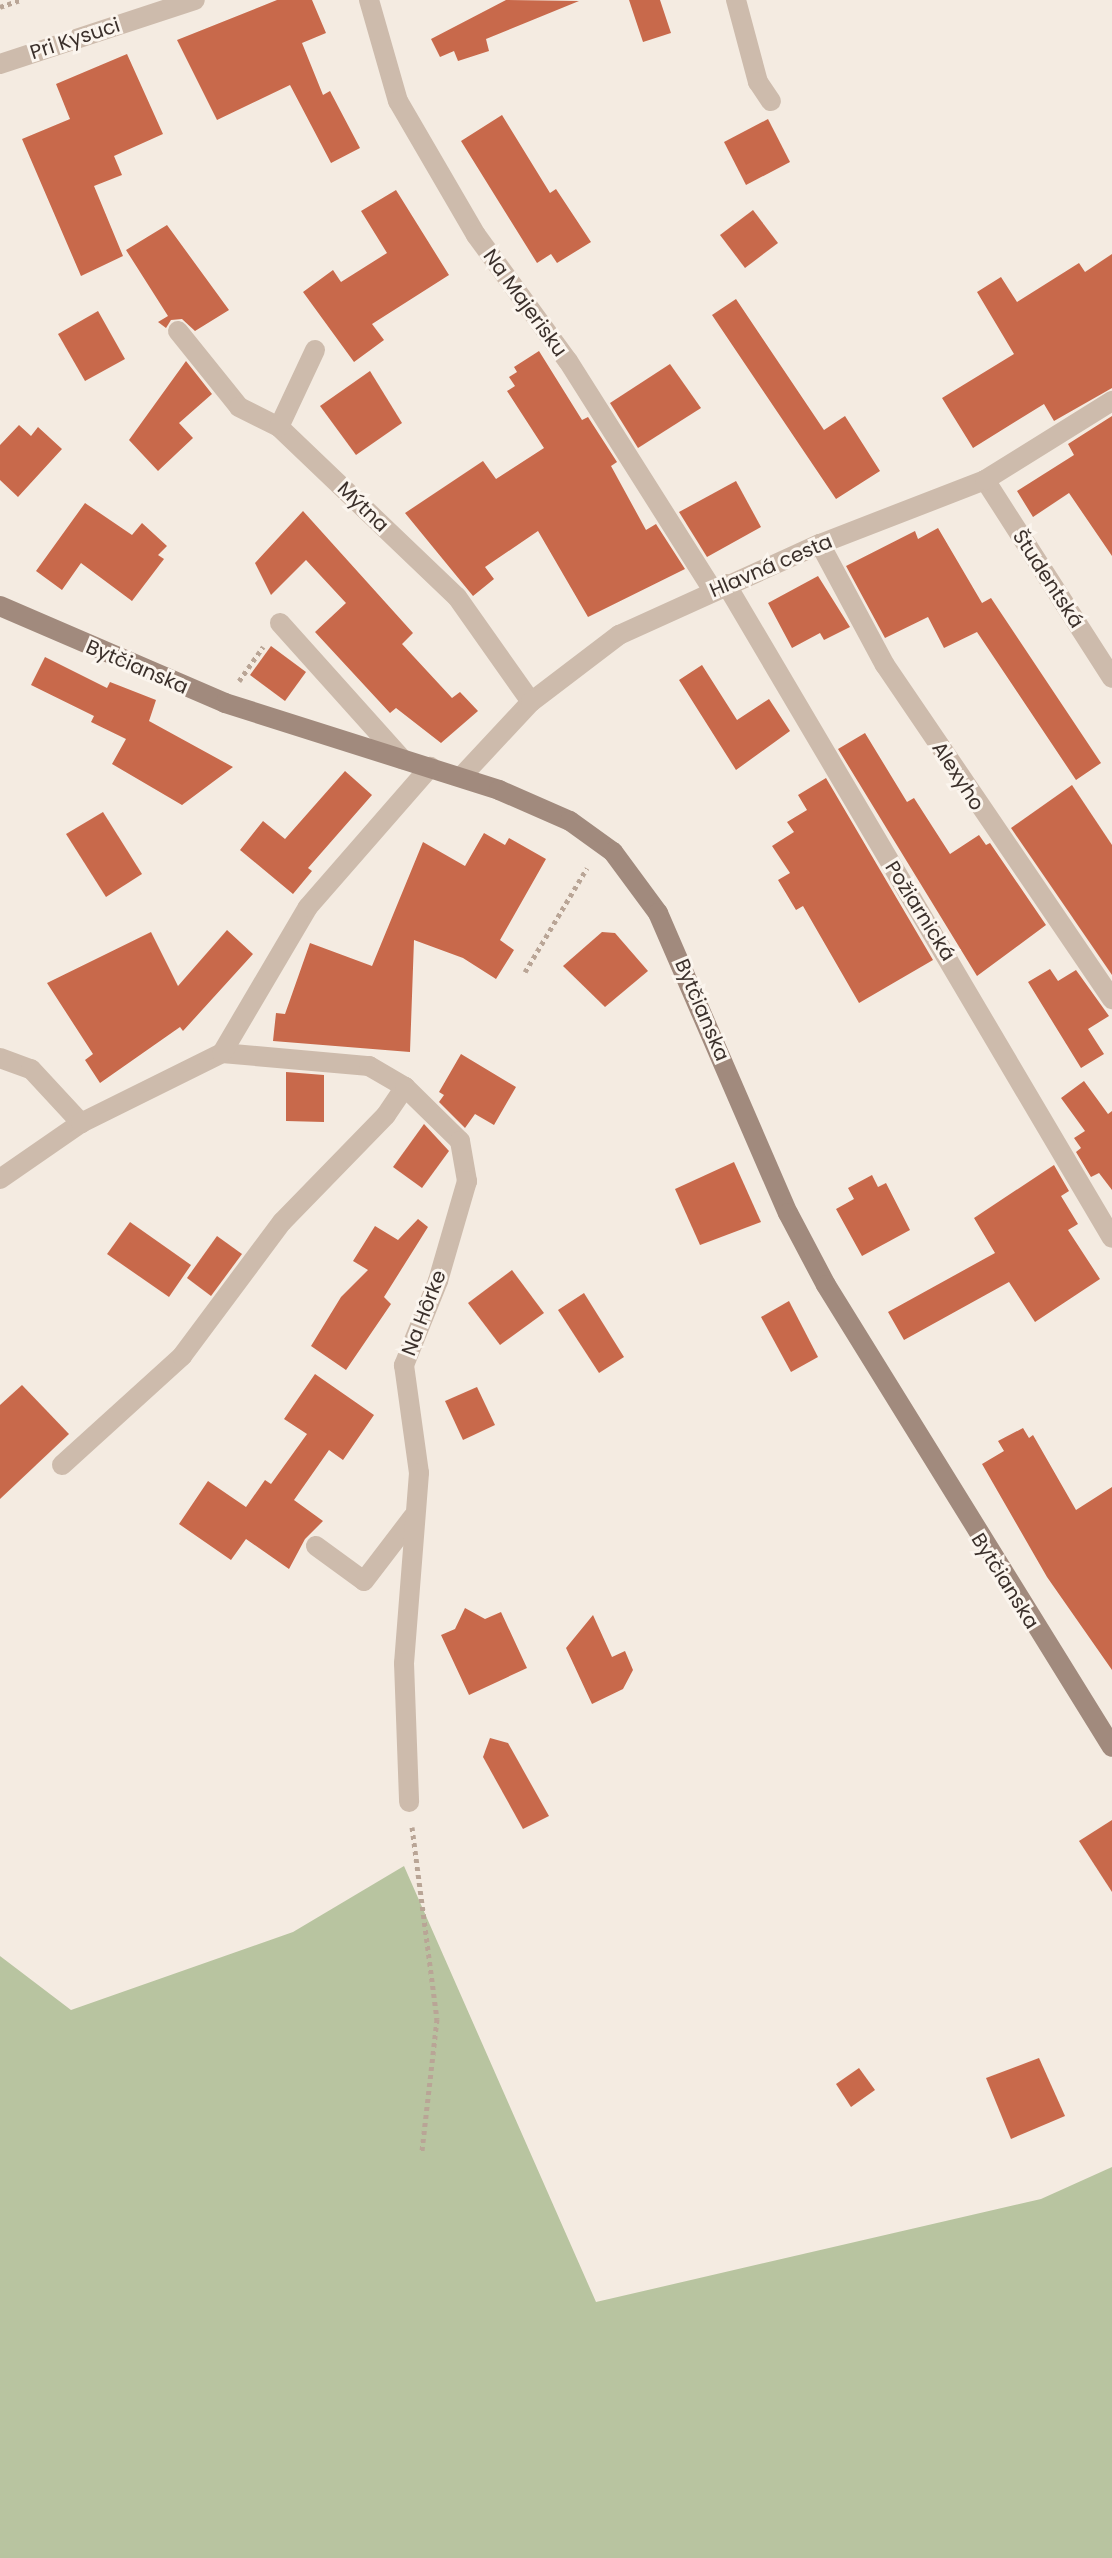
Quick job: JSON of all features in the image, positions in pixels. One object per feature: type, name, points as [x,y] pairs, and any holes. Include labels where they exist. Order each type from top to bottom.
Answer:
[{"type":"main road","name":"Bytčianska","points":[[0,606],[225,703],[461,777],[543,808],[601,843],[630,870],[658,913],[788,1213],[868,1360],[1112,1747]]},
{"type":"street","name":"Pri Kysuci","points":[[0,64],[195,0]]},
{"type":"street","name":"Na Majerisku","points":[[369,0],[398,101],[476,235],[568,361],[720,587]]},
{"type":"street","points":[[736,0],[758,82],[771,101]]},
{"type":"street","name":"Mýtna","points":[[178,331],[239,407],[279,427],[457,597],[531,702]]},
{"type":"street","points":[[279,427],[315,350]]},
{"type":"street","name":"Hlavná cesta","points":[[461,777],[531,702],[619,635],[820,544],[985,480],[1112,401]]},
{"type":"street","name":"Študentská","points":[[985,480],[1112,678]]},
{"type":"street","name":"Alexyho","points":[[820,544],[885,665],[1112,999]]},
{"type":"street","name":"Požiarnická","points":[[720,587],[1112,1238]]},
{"type":"street","points":[[280,623],[402,759]]},
{"type":"street","points":[[0,1179],[81,1123],[222,1053],[308,907],[430,767]]},
{"type":"street","name":"Na Hôrke","points":[[222,1053],[369,1066],[405,1087],[460,1141],[467,1181],[438,1281],[404,1365],[419,1473],[413,1517],[404,1663],[409,1802]]},
{"type":"street","points":[[0,1058],[31,1069],[81,1123]]},
{"type":"street","points":[[62,1465],[182,1356],[282,1222],[386,1115],[405,1087]]},
{"type":"street","points":[[316,1546],[364,1581],[413,1517]]},
{"type":"path","points":[[0,7],[20,0]]},
{"type":"path","points":[[234,687],[280,623]]},
{"type":"path","points":[[525,972],[601,843]]},
{"type":"path","points":[[409,1802],[437,2019],[422,2151]]},
{"type":"green space","points":[[404,1866],[596,2302],[1041,2199],[1112,2167],[1112,2558],[0,2558],[0,1956],[71,2010],[293,1932]]},
{"type":"building","points":[[277,0],[312,0],[326,33],[302,43],[323,95],[330,91],[360,148],[331,163],[290,85],[217,120],[177,40]]},
{"type":"building","points":[[506,0],[579,1],[486,39],[489,51],[458,61],[454,51],[440,57],[431,39]]},
{"type":"building","points":[[629,0],[660,0],[671,33],[643,42]]},
{"type":"building","points":[[127,54],[163,134],[114,156],[122,175],[94,186],[123,256],[81,276],[22,139],[70,119],[56,84]]},
{"type":"building","points":[[502,115],[550,193],[556,189],[591,242],[557,263],[551,254],[537,263],[461,141]]},
{"type":"building","points":[[768,119],[790,162],[746,185],[724,142]]},
{"type":"building","points":[[396,190],[449,275],[372,324],[384,340],[354,362],[303,292],[333,270],[341,282],[387,253],[361,211]]},
{"type":"building","points":[[753,210],[778,243],[745,268],[720,235]]},
{"type":"building","points":[[167,225],[229,310],[195,331],[182,319],[171,320],[166,328],[158,322],[168,316],[126,250]]},
{"type":"building","points":[[1112,254],[1112,388],[1054,421],[1044,404],[973,448],[942,398],[1014,354],[977,292],[1001,277],[1017,302],[1079,263],[1085,272]]},
{"type":"building","points":[[736,299],[824,430],[845,416],[880,471],[836,499],[712,315]]},
{"type":"building","points":[[98,311],[125,359],[85,381],[58,334]]},
{"type":"building","points":[[539,351],[582,420],[588,417],[617,462],[611,466],[646,530],[656,524],[685,569],[588,617],[538,531],[485,567],[494,579],[473,596],[405,513],[483,461],[496,479],[544,448],[507,391],[515,386],[509,377],[517,372],[514,367]]},
{"type":"building","points":[[186,361],[212,394],[179,423],[193,438],[158,471],[129,440]]},
{"type":"building","points":[[670,364],[701,408],[638,448],[610,403]]},
{"type":"building","points":[[370,371],[402,423],[356,455],[320,406]]},
{"type":"building","points":[[1112,416],[1112,556],[1069,493],[1033,517],[1017,491],[1074,455],[1068,444]]},
{"type":"building","points":[[19,425],[31,436],[38,427],[62,449],[18,497],[0,480],[0,445]]},
{"type":"building","points":[[736,481],[761,527],[707,557],[679,512]]},
{"type":"building","points":[[85,503],[132,535],[142,523],[167,546],[158,555],[164,559],[132,601],[81,563],[62,590],[36,571]]},
{"type":"building","points":[[303,511],[413,633],[402,644],[452,698],[460,692],[478,711],[441,743],[396,708],[390,713],[315,632],[346,603],[306,560],[271,595],[255,563]]},
{"type":"building","points":[[938,528],[982,603],[991,598],[1101,763],[1076,780],[977,632],[944,648],[928,617],[885,638],[846,566],[915,531],[918,539]]},
{"type":"building","points":[[818,576],[850,627],[824,640],[820,633],[792,648],[768,603]]},
{"type":"building","points":[[271,646],[306,672],[285,701],[250,675]]},
{"type":"building","points":[[45,657],[107,688],[110,682],[156,700],[149,721],[233,767],[182,805],[112,764],[126,739],[91,722],[94,716],[31,685]]},
{"type":"building","points":[[702,665],[737,720],[769,699],[790,731],[736,770],[679,680]]},
{"type":"building","points":[[865,733],[907,802],[914,798],[950,854],[979,835],[986,845],[990,843],[1046,925],[977,976],[838,749]]},
{"type":"building","points":[[345,771],[372,795],[308,868],[312,871],[293,894],[240,850],[263,821],[285,839]]},
{"type":"building","points":[[826,778],[933,960],[859,1003],[803,906],[796,910],[778,880],[790,873],[772,846],[794,832],[787,822],[807,810],[798,795]]},
{"type":"building","points":[[1072,785],[1112,845],[1112,975],[1011,828]]},
{"type":"building","points":[[103,812],[142,874],[106,897],[66,834]]},
{"type":"building","points":[[484,833],[505,845],[509,838],[546,859],[500,940],[514,950],[496,979],[463,958],[414,940],[410,1052],[273,1041],[276,1013],[285,1014],[310,943],[372,966],[423,842],[465,866]]},
{"type":"building","points":[[227,930],[253,954],[183,1031],[180,1027],[100,1083],[85,1060],[93,1054],[47,983],[151,932],[178,986]]},
{"type":"building","points":[[602,932],[615,933],[648,971],[605,1007],[563,966]]},
{"type":"building","points":[[1050,969],[1058,981],[1076,970],[1109,1016],[1088,1029],[1104,1054],[1081,1068],[1028,982]]},
{"type":"building","points":[[461,1054],[516,1087],[494,1125],[475,1114],[465,1128],[439,1102],[444,1095],[439,1092]]},
{"type":"building","points":[[286,1072],[324,1075],[324,1122],[286,1121]]},
{"type":"building","points":[[1084,1081],[1108,1114],[1112,1111],[1112,1190],[1099,1173],[1091,1177],[1076,1152],[1081,1148],[1074,1138],[1085,1131],[1061,1098]]},
{"type":"building","points":[[424,1124],[449,1151],[422,1188],[393,1167]]},
{"type":"building","points":[[734,1162],[761,1222],[700,1245],[675,1189]]},
{"type":"building","points":[[1054,1165],[1069,1191],[1061,1196],[1078,1224],[1068,1230],[1100,1279],[1035,1322],[1009,1282],[904,1340],[888,1312],[995,1253],[974,1218]]},
{"type":"building","points":[[872,1175],[878,1187],[886,1183],[910,1230],[862,1256],[836,1209],[854,1199],[848,1188]]},
{"type":"building","points":[[418,1219],[428,1227],[384,1297],[391,1304],[346,1370],[311,1346],[341,1297],[368,1270],[353,1261],[375,1226],[398,1240]]},
{"type":"building","points":[[130,1222],[191,1265],[169,1297],[107,1254]]},
{"type":"building","points":[[217,1236],[242,1254],[211,1296],[187,1278]]},
{"type":"building","points":[[512,1270],[544,1313],[500,1345],[468,1303]]},
{"type":"building","points":[[584,1293],[624,1357],[599,1373],[558,1310]]},
{"type":"building","points":[[789,1301],[818,1357],[791,1372],[761,1317]]},
{"type":"building","points":[[315,1374],[374,1415],[343,1460],[329,1450],[294,1500],[323,1521],[305,1539],[289,1569],[246,1539],[231,1560],[179,1524],[208,1481],[246,1507],[265,1480],[271,1484],[307,1434],[284,1419]]},
{"type":"building","points":[[22,1385],[69,1434],[0,1499],[0,1405]]},
{"type":"building","points":[[477,1387],[495,1425],[463,1440],[445,1401]]},
{"type":"building","points":[[1023,1428],[1029,1438],[1033,1435],[1076,1510],[1112,1487],[1112,1670],[1047,1577],[982,1464],[1004,1451],[998,1441]]},
{"type":"building","points":[[465,1608],[485,1619],[501,1612],[527,1668],[469,1695],[441,1635],[455,1629]]},
{"type":"building","points":[[593,1615],[612,1657],[625,1651],[633,1670],[623,1689],[592,1704],[566,1648]]},
{"type":"building","points":[[490,1738],[508,1743],[549,1816],[523,1829],[483,1757]]},
{"type":"building","points":[[1112,1820],[1112,1892],[1079,1841]]},
{"type":"building","points":[[1039,2058],[1065,2116],[1011,2139],[986,2078]]},
{"type":"building","points":[[859,2068],[875,2090],[851,2107],[836,2084]]}]
